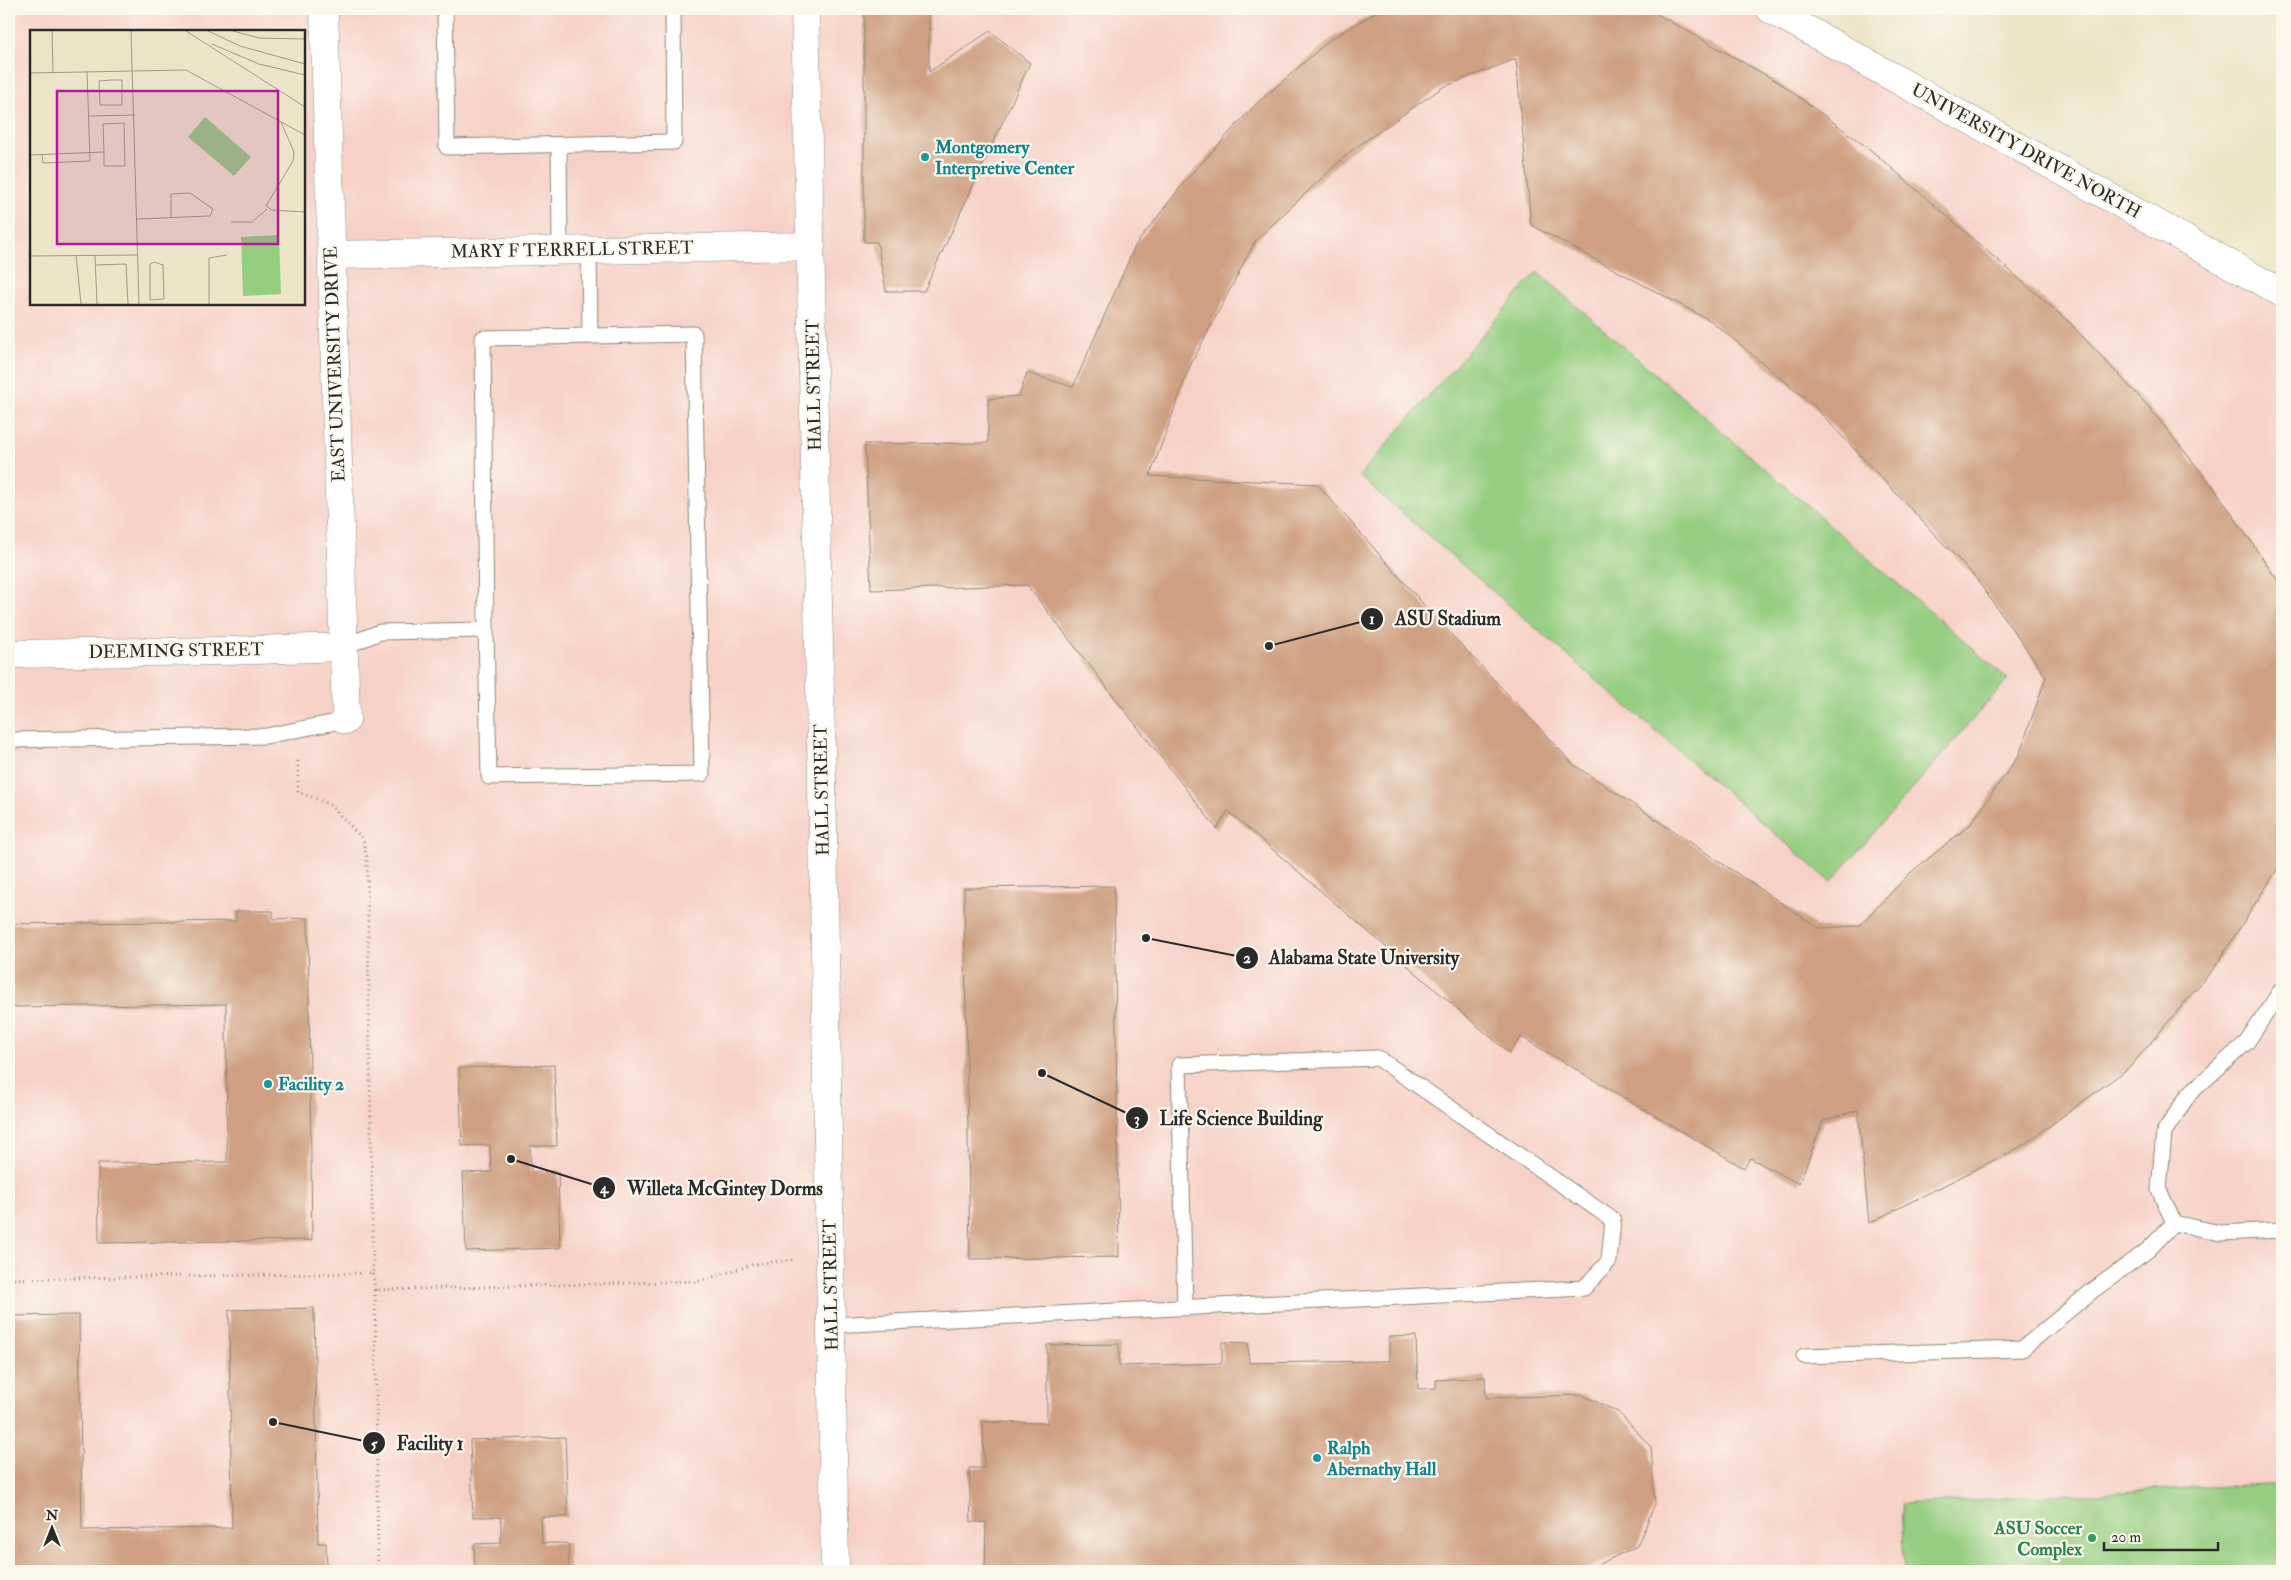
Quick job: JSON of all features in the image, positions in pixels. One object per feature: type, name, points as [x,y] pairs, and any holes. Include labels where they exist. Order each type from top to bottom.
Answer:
[{"type":"street","name":"EAST UNIVERSITY DRIVE","points":[[324,9],[346,720]]},
{"type":"street","name":"HALL STREET","points":[[805,9],[835,1571]]},
{"type":"street","name":"UNIVERSITY DRIVE NORTH","points":[[1770,9],[2282,293]]},
{"type":"street","name":"MARY F TERRELL STREET","points":[[332,254],[811,246]]},
{"type":"street","name":"DEEMING STREET","points":[[9,654],[225,651],[343,647]]},
{"type":"lane","points":[[445,9],[447,147],[674,142],[673,9]]},
{"type":"lane","points":[[559,145],[560,250]]},
{"type":"lane","points":[[589,250],[590,336]]},
{"type":"lane","points":[[694,334],[702,774],[489,777],[486,630],[483,338],[694,334]]},
{"type":"lane","points":[[343,647],[380,632],[486,630]]},
{"type":"lane","points":[[9,740],[266,736],[346,720]]},
{"type":"lane","points":[[2174,1223],[2159,1190],[2164,1132],[2189,1094],[2247,1042],[2282,989]]},
{"type":"lane","points":[[831,1325],[1185,1308],[1584,1288],[1608,1261],[1613,1220],[1378,1058],[1179,1065],[1185,1308]]},
{"type":"lane","points":[[2174,1223],[2220,1233],[2282,1230]]},
{"type":"lane","points":[[1804,1356],[2022,1349],[2092,1291],[2148,1250],[2174,1223]]},
{"type":"path","points":[[298,730],[298,792],[329,804],[363,839],[367,859],[378,1571]]},
{"type":"path","points":[[375,1290],[700,1281],[754,1264],[792,1260]]},
{"type":"path","points":[[9,1279],[373,1273]]},
{"type":"shaded area","points":[[9,9],[1744,9],[2282,305],[2282,1571],[9,1571]]},
{"type":"green space","points":[[1537,272],[2008,679],[1831,882],[1359,476]]},
{"type":"green space","name":"ASU Soccer Complex","points":[[2282,1483],[2282,1571],[1904,1571],[1901,1504]]},
{"type":"building","name":"Montgomery Interpretive Center","points":[[864,9],[929,9],[929,72],[990,31],[1030,63],[924,291],[886,291],[877,242],[864,242]]},
{"type":"building","points":[[1381,9],[1648,9],[1780,83],[1872,151],[2070,323],[2147,405],[2215,489],[2282,587],[2282,862],[2214,968],[2130,1067],[2022,1146],[1869,1223],[1858,1110],[1823,1121],[1799,1184],[1750,1158],[1744,1168],[1521,1037],[1509,1053],[1228,811],[1217,829],[1027,585],[871,590],[865,444],[988,443],[988,399],[1019,396],[1027,373],[1073,387],[1135,246],[1185,181],[1255,105],[1331,39]],"holes":[[[1516,59],[1531,225],[1711,321],[1809,401],[1975,577],[2046,677],[2019,755],[1970,825],[1910,873],[1859,926],[1819,928],[1574,765],[1433,615],[1317,484],[1150,476],[1190,366],[1256,240],[1352,150],[1443,87]]]},
{"type":"building","points":[[1114,886],[1119,1257],[970,1259],[964,888]]},
{"type":"building","name":"Facility 2","points":[[236,911],[273,911],[273,919],[308,918],[312,1240],[99,1243],[98,1163],[227,1162],[226,1004],[9,1007],[9,924],[236,921]]},
{"type":"building","points":[[554,1065],[557,1146],[530,1146],[531,1172],[558,1171],[560,1248],[466,1251],[463,1173],[491,1172],[490,1145],[462,1146],[459,1068]]},
{"type":"building","points":[[314,1308],[318,1543],[326,1543],[327,1571],[9,1571],[9,1316],[79,1315],[82,1530],[232,1528],[229,1310]]},
{"type":"building","name":"Ralph Abernathy Hall","points":[[1416,1336],[1418,1389],[1436,1388],[1436,1380],[1485,1377],[1486,1398],[1582,1395],[1618,1412],[1651,1447],[1655,1504],[1637,1546],[1591,1568],[1548,1571],[1048,1571],[1048,1568],[985,1570],[986,1522],[971,1522],[969,1468],[984,1468],[983,1422],[1047,1423],[1047,1345],[1119,1344],[1119,1366],[1222,1363],[1222,1342],[1248,1343],[1249,1363],[1389,1361],[1389,1337]]},
{"type":"building","points":[[565,1437],[568,1517],[541,1517],[542,1543],[568,1543],[569,1571],[475,1571],[474,1544],[501,1543],[501,1517],[473,1517],[470,1440]]},
{"type":"place","name":"Montgomery Interpretive Center","points":[[925,157]]},
{"type":"place","name":"ASU Stadium","points":[[1269,646]]},
{"type":"place","name":"Alabama State University","points":[[1146,938]]},
{"type":"place","name":"Life Science Building","points":[[1042,1073]]},
{"type":"place","name":"Facility 2","points":[[268,1084]]},
{"type":"place","name":"Willeta McGintey Dorms","points":[[511,1159]]},
{"type":"place","name":"Facility 1","points":[[273,1422]]},
{"type":"place","name":"Ralph Abernathy Hall","points":[[1317,1458]]},
{"type":"place","name":"ASU Soccer Complex","points":[[2092,1538]]}]
